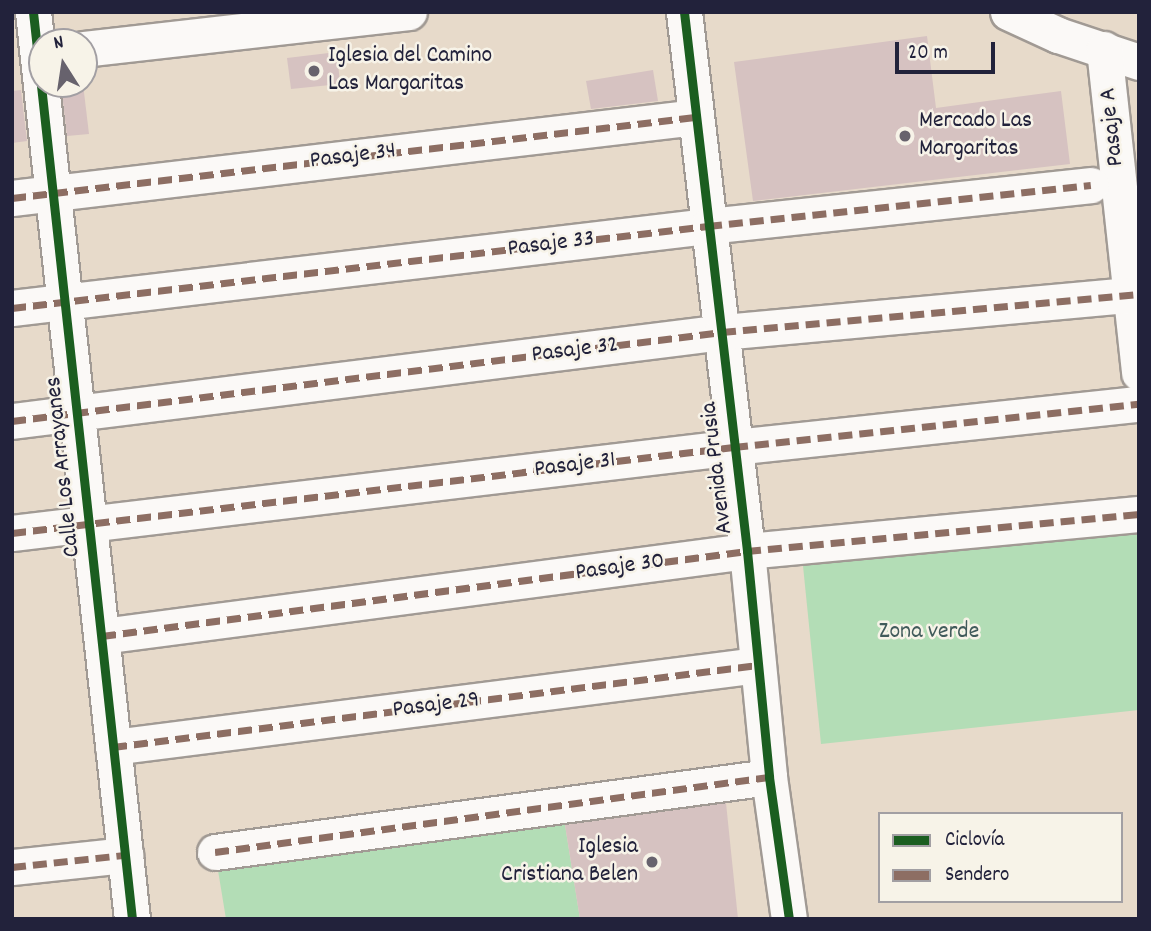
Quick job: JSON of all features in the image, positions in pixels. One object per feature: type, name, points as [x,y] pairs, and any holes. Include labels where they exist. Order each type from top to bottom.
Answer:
[{"type":"street","points":[[98,47],[409,12]]},
{"type":"street","name":"Avenida Prusia","points":[[684,12],[747,551],[769,777],[789,919]]},
{"type":"street","points":[[1008,12],[1058,35],[1139,62]]},
{"type":"street","name":"Pasaje A","points":[[1104,49],[1135,294],[1139,373]]},
{"type":"street","name":"Calle Los Arrayanes","points":[[38,98],[54,193],[132,919]]},
{"type":"street","name":"Pasaje 34","points":[[12,198],[695,117]]},
{"type":"street","name":"Pasaje 33","points":[[12,308],[708,226],[1091,185]]},
{"type":"street","name":"Pasaje 32","points":[[12,422],[722,332],[1135,294]]},
{"type":"street","name":"Pasaje 31","points":[[12,533],[734,447],[1139,404]]},
{"type":"street","name":"Pasaje 30","points":[[102,636],[747,551],[1139,514]]},
{"type":"street","name":"Pasaje 29","points":[[113,747],[758,665]]},
{"type":"street","points":[[215,852],[769,777]]},
{"type":"street","points":[[12,867],[125,855]]},
{"type":"green space","name":"Zona verde","points":[[1139,514],[1139,710],[821,744],[801,546]]},
{"type":"green space","points":[[562,806],[580,919],[226,919],[215,852]]},
{"type":"building","name":"Mercado Las Margaritas","points":[[927,36],[936,108],[1061,91],[1070,164],[753,201],[734,62]]},
{"type":"building","name":"Iglesia del Camino Las Margaritas","points":[[337,52],[340,84],[291,89],[287,58]]},
{"type":"building","points":[[653,70],[658,101],[591,109],[586,81]]},
{"type":"building","points":[[21,90],[27,141],[12,143],[12,91]]},
{"type":"building","points":[[63,98],[85,98],[89,134],[67,136]]},
{"type":"building","name":"Iglesia Cristiana Belen","points":[[726,803],[738,919],[580,919],[565,825]]},
{"type":"marked path","points":[[12,198],[695,117]]},
{"type":"marked path","points":[[12,308],[708,226],[1091,185]]},
{"type":"marked path","points":[[12,421],[722,332],[1139,294]]},
{"type":"marked path","points":[[12,533],[734,447],[1139,404]]},
{"type":"marked path","points":[[102,636],[747,551],[1139,514]]},
{"type":"marked path","points":[[113,747],[758,665]]},
{"type":"marked path","points":[[215,852],[769,777]]},
{"type":"marked path","points":[[12,867],[125,855]]},
{"type":"cycle path","points":[[33,12],[132,919]]},
{"type":"cycle path","points":[[684,12],[747,551],[769,777],[789,919]]},
{"type":"place","name":"Iglesia del Camino Las Margaritas","points":[[314,71]]},
{"type":"place","name":"Mercado Las Margaritas","points":[[905,136]]},
{"type":"place","name":"Iglesia Cristiana Belen","points":[[652,862]]}]
